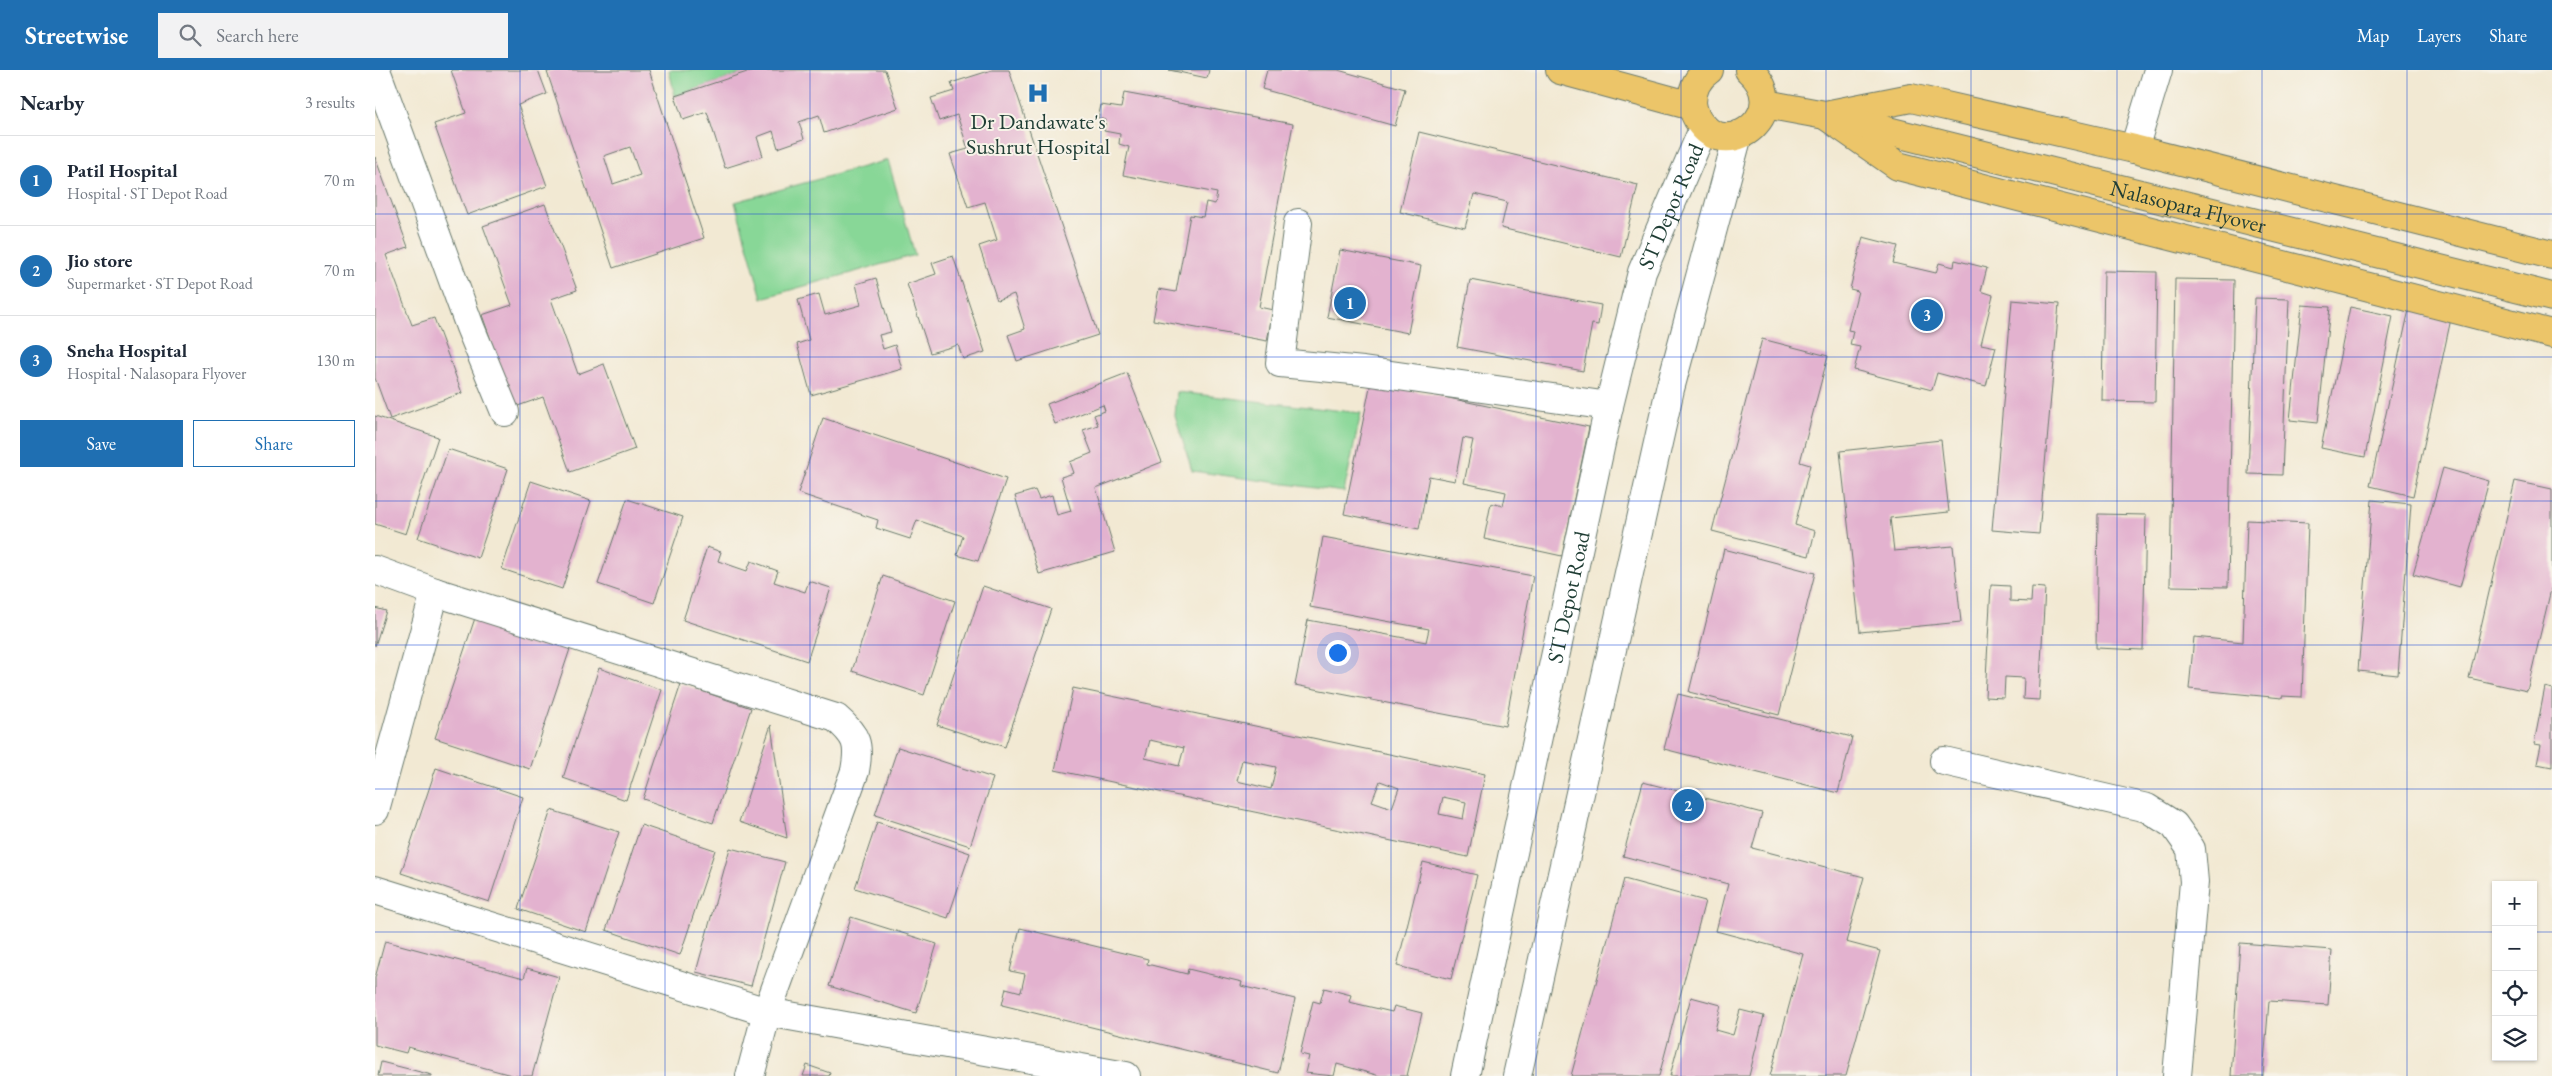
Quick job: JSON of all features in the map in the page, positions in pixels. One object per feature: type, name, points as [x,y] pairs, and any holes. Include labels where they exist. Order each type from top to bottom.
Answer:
[{"type":"main road","points":[[1560,70],[1698,117],[1714,134],[1738,135],[1749,130],[1758,122],[1765,104],[1763,88],[1749,70]]},
{"type":"main road","points":[[1698,117],[1693,94],[1697,82],[1709,70]]},
{"type":"main road","points":[[1825,115],[1911,98],[2134,150],[2552,255]]},
{"type":"main road","name":"Nalasopara Flyover","points":[[1765,104],[1825,115],[1903,134],[2552,297]]},
{"type":"main road","points":[[1825,115],[1898,166],[2552,334]]},
{"type":"street","points":[[376,70],[470,327],[505,412]]},
{"type":"street","points":[[2134,150],[2158,70]]},
{"type":"street","name":"ST Depot Road","points":[[1465,1076],[1609,406],[1641,272],[1698,117]]},
{"type":"street","name":"ST Depot Road","points":[[1517,1076],[1670,389],[1738,135]]},
{"type":"street","points":[[1298,223],[1280,363],[1363,371],[1609,406]]},
{"type":"street","points":[[375,570],[435,592],[836,718],[852,731],[858,751],[855,771],[767,1012],[750,1076]]},
{"type":"street","points":[[375,810],[435,592]]},
{"type":"street","points":[[1944,761],[2147,808],[2174,825],[2191,849],[2194,882],[2177,1076]]},
{"type":"street","points":[[375,890],[767,1012],[1126,1076]]},
{"type":"green space","points":[[669,70],[753,70],[675,96]]},
{"type":"green space","points":[[888,160],[915,255],[762,298],[735,202]]},
{"type":"green space","points":[[1177,392],[1361,413],[1344,492],[1192,471],[1175,416]]},
{"type":"building","points":[[451,70],[538,70],[547,94],[518,105],[547,186],[467,215],[434,124],[466,113]]},
{"type":"building","points":[[554,70],[649,70],[704,238],[613,268],[547,72]],"holes":[[[630,147],[640,175],[613,184],[604,156]]]},
{"type":"building","points":[[753,70],[885,70],[898,108],[824,133],[819,115],[799,122],[804,139],[778,148],[773,131],[757,137],[763,156],[725,168],[707,112],[683,120],[675,96]]},
{"type":"building","points":[[992,70],[1009,70],[1098,335],[1017,361],[1008,335],[1025,329],[1014,294],[997,300],[979,246],[997,240],[985,202],[968,207],[950,154],[968,149],[957,115],[939,121],[931,98],[954,91],[951,83]]},
{"type":"building","points":[[1169,70],[1209,70],[1207,78]]},
{"type":"building","points":[[1267,70],[1338,70],[1405,89],[1395,126],[1262,89]]},
{"type":"building","points":[[1124,93],[1293,124],[1259,307],[1273,310],[1267,341],[1153,320],[1159,289],[1176,292],[1190,215],[1203,217],[1206,202],[1215,204],[1217,193],[1123,175],[1129,147],[1119,144],[1120,134],[1104,131],[1106,120],[1098,118],[1101,105],[1121,108]]},
{"type":"building","points":[[1419,132],[1638,185],[1621,257],[1501,228],[1507,202],[1474,194],[1465,228],[1400,212]]},
{"type":"building","points":[[375,157],[408,247],[386,255],[412,325],[434,318],[462,393],[390,419],[375,378]]},
{"type":"building","points":[[545,204],[577,290],[551,299],[578,374],[604,364],[635,449],[570,472],[543,397],[515,407],[482,315],[512,305],[483,226]]},
{"type":"building","points":[[1863,237],[1898,246],[1893,263],[1936,273],[1939,263],[1954,267],[1955,260],[1987,268],[1981,291],[1993,295],[1981,344],[1996,347],[1986,386],[1937,373],[1932,390],[1854,370],[1860,347],[1850,345],[1853,331],[1848,330],[1858,291],[1850,289]]},
{"type":"building","points":[[1340,250],[1421,266],[1408,333],[1327,317]]},
{"type":"building","points":[[953,256],[985,352],[963,359],[958,345],[930,353],[907,284],[936,274],[932,263]]},
{"type":"building","points":[[2104,271],[2157,272],[2155,402],[2102,401]]},
{"type":"building","points":[[876,278],[891,332],[879,335],[883,349],[895,345],[902,369],[811,395],[797,344],[809,340],[798,300],[819,294],[825,315],[861,305],[856,284]]},
{"type":"building","points":[[2175,279],[2234,280],[2228,587],[2170,586]]},
{"type":"building","points":[[1470,280],[1601,305],[1598,325],[1592,324],[1583,371],[1457,347]]},
{"type":"building","points":[[2255,298],[2289,299],[2282,475],[2248,474]]},
{"type":"building","points":[[2012,300],[2059,304],[2039,534],[1992,530]]},
{"type":"building","points":[[2302,305],[2330,307],[2318,423],[2290,420]]},
{"type":"building","points":[[2410,305],[2452,314],[2413,496],[2370,486]]},
{"type":"building","points":[[2350,307],[2393,316],[2365,457],[2321,448]]},
{"type":"building","points":[[1762,339],[1828,356],[1800,462],[1810,465],[1795,525],[1815,531],[1809,556],[1712,531]]},
{"type":"building","points":[[1127,373],[1162,462],[1096,488],[1115,552],[1039,574],[1015,496],[1035,490],[1039,499],[1052,495],[1057,515],[1071,511],[1061,477],[1074,473],[1070,462],[1092,453],[1083,430],[1098,425],[1094,415],[1105,411],[1103,405],[1055,424],[1047,404]]},
{"type":"building","points":[[1371,382],[1589,427],[1562,556],[1484,539],[1491,503],[1503,506],[1506,492],[1464,483],[1473,440],[1463,438],[1455,481],[1429,476],[1419,529],[1344,514]]},
{"type":"building","points":[[375,416],[438,437],[406,534],[375,524]]},
{"type":"building","points":[[823,418],[1006,479],[978,561],[957,555],[963,536],[917,520],[910,539],[876,528],[878,520],[798,493]]},
{"type":"building","points":[[1941,440],[1949,512],[1890,518],[1894,551],[1953,546],[1961,622],[1860,632],[1840,451]]},
{"type":"building","points":[[448,449],[508,469],[478,558],[418,538]]},
{"type":"building","points":[[2443,468],[2489,481],[2460,587],[2413,574]]},
{"type":"building","points":[[531,481],[591,501],[562,589],[502,569]]},
{"type":"building","points":[[2515,481],[2552,489],[2552,585],[2527,691],[2469,678]]},
{"type":"building","points":[[627,499],[683,517],[654,603],[598,584]]},
{"type":"building","points":[[2372,500],[2411,504],[2398,675],[2358,671]]},
{"type":"building","points":[[2098,514],[2146,515],[2143,650],[2096,648]]},
{"type":"building","points":[[2247,520],[2308,523],[2302,697],[2282,696],[2282,698],[2189,689],[2194,637],[2243,642]]},
{"type":"building","points":[[1323,537],[1533,576],[1505,726],[1295,685],[1308,620],[1426,642],[1429,629],[1310,607]]},
{"type":"building","points":[[707,547],[721,552],[718,561],[747,571],[751,561],[778,571],[774,582],[805,592],[809,581],[831,588],[807,661],[683,620]]},
{"type":"building","points":[[1724,549],[1815,573],[1779,715],[1689,692]]},
{"type":"building","points":[[883,576],[955,601],[924,695],[852,671]]},
{"type":"building","points":[[1991,585],[2010,586],[2010,601],[2031,602],[2032,587],[2045,588],[2039,700],[2023,699],[2024,678],[2005,677],[2004,698],[1985,697]]},
{"type":"building","points":[[983,586],[1051,609],[1005,747],[937,725]]},
{"type":"building","points":[[375,608],[386,611],[375,646]]},
{"type":"building","points":[[476,615],[571,646],[530,769],[435,738]]},
{"type":"building","points":[[599,668],[662,690],[626,800],[563,778]]},
{"type":"building","points":[[681,684],[751,708],[713,823],[643,799]]},
{"type":"building","points":[[2545,687],[2552,689],[2552,767],[2537,764],[2541,745],[2534,744]]},
{"type":"building","points":[[1073,688],[1485,774],[1468,857],[1055,770]],"holes":[[[1150,740],[1184,748],[1179,766],[1145,758]],[[1242,760],[1276,767],[1271,789],[1237,781]],[[1380,781],[1399,788],[1392,808],[1372,801]],[[1443,797],[1466,802],[1463,819],[1439,814]]]},
{"type":"building","points":[[1678,694],[1852,737],[1838,793],[1664,749]]},
{"type":"building","points":[[771,725],[787,838],[739,822]]},
{"type":"building","points":[[898,747],[993,778],[970,846],[875,815]]},
{"type":"building","points":[[436,768],[523,797],[489,902],[401,873]]},
{"type":"building","points":[[1643,782],[1762,813],[1752,848],[1864,877],[1846,942],[1880,951],[1846,1076],[1770,1076],[1803,954],[1716,931],[1728,884],[1623,856]]},
{"type":"building","points":[[551,810],[619,832],[586,932],[518,909]]},
{"type":"building","points":[[877,822],[970,853],[948,918],[855,888]]},
{"type":"building","points":[[641,825],[715,850],[680,955],[606,930]]},
{"type":"building","points":[[730,848],[785,862],[751,986],[696,972]]},
{"type":"building","points":[[1423,862],[1477,875],[1451,979],[1397,966]]},
{"type":"building","points":[[1624,879],[1705,901],[1659,1076],[1571,1076]]},
{"type":"building","points":[[851,917],[937,944],[916,1013],[829,986]]},
{"type":"building","points":[[1020,928],[1148,959],[1147,964],[1187,974],[1188,969],[1242,982],[1241,986],[1295,999],[1278,1073],[1002,1005],[1006,988],[1021,992],[1025,974],[1010,971]]},
{"type":"building","points":[[385,941],[524,978],[527,968],[559,977],[532,1076],[515,1076],[408,1047],[406,1053],[375,1045],[375,978]]},
{"type":"building","points":[[2240,943],[2332,950],[2328,1005],[2269,1001],[2263,1076],[2231,1076]]},
{"type":"building","points":[[1324,988],[1351,995],[1349,1002],[1392,1012],[1394,1006],[1422,1013],[1407,1076],[1380,1076],[1337,1064],[1334,1076],[1305,1073],[1309,1056],[1300,1054],[1313,1001],[1320,1003]]},
{"type":"building","points":[[1691,997],[1721,1005],[1715,1030],[1733,1035],[1740,1010],[1764,1016],[1749,1076],[1670,1076]]},
{"type":"building","points":[[381,1062],[432,1075],[432,1076],[378,1076]]},
{"type":"building","points":[[807,1065],[830,1073],[829,1076],[803,1076]]},
{"type":"place","name":"Dr Dandawate's Sushrut Hospital","points":[[1038,93]]},
{"type":"place","name":"Patil Hospital","points":[[1350,303]]},
{"type":"place","name":"Sneha Hospital","points":[[1927,315]]},
{"type":"place","name":"Jio store","points":[[1688,805]]}]
